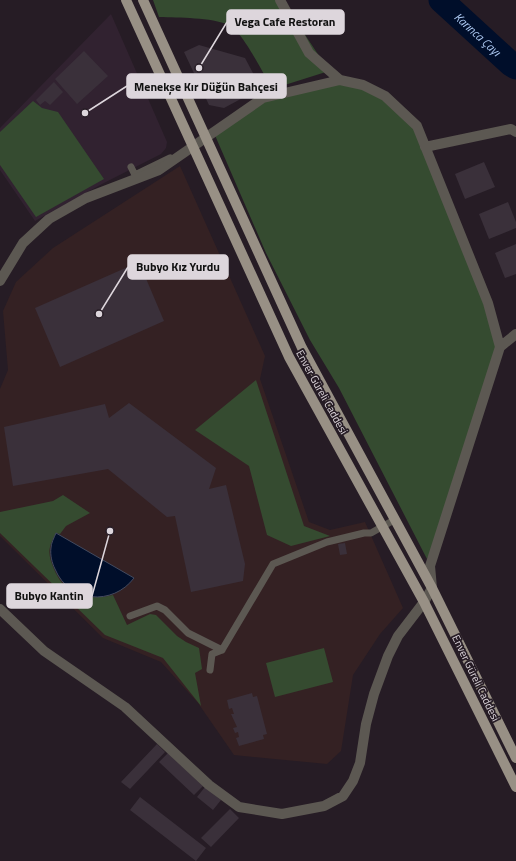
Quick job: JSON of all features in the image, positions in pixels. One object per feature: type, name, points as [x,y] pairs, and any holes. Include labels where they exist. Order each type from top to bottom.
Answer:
[{"type":"main road","name":"Enver Güreli Caddesi","points":[[126,0],[289,357],[424,602],[516,787]]},
{"type":"main road","name":"Enver Güreli Caddesi","points":[[143,0],[302,348],[432,588],[516,758]]},
{"type":"street","points":[[280,0],[310,53],[340,80]]},
{"type":"street","points":[[0,281],[23,243],[49,219],[86,198],[159,170],[181,152],[206,139],[263,98],[340,80],[363,85],[385,96],[417,126],[488,303],[500,347],[430,566],[432,588],[424,602],[398,636],[388,656],[374,694],[366,724],[360,763],[353,781],[343,796],[324,806],[282,814],[239,806],[216,790],[125,707],[44,651],[0,609]]},
{"type":"street","points":[[425,147],[511,129],[516,132]]},
{"type":"street","points":[[500,347],[516,334]]},
{"type":"lane","points":[[131,167],[135,175],[181,152]]},
{"type":"lane","points":[[210,670],[212,654],[222,650],[273,564],[327,542],[364,533],[372,533],[394,520]]},
{"type":"lane","points":[[130,616],[157,606],[165,610],[188,632],[222,650]]},
{"type":"shaded area","points":[[111,14],[167,142],[166,148],[161,154],[102,184],[35,221],[0,170],[0,128]]},
{"type":"shaded area","points":[[180,166],[265,356],[260,379],[309,522],[330,530],[365,522],[403,608],[380,634],[353,675],[341,751],[327,764],[234,755],[198,703],[161,662],[103,638],[0,536],[0,389],[8,370],[3,311],[16,282],[53,248]]},
{"type":"green space","points":[[153,0],[282,0],[329,71],[272,89],[253,54],[240,36],[229,25],[222,22],[195,18],[159,17]]},
{"type":"green space","points":[[340,80],[363,85],[417,126],[500,347],[442,526],[427,559],[339,388],[310,340],[266,253],[214,133],[263,98]]},
{"type":"green space","points":[[33,101],[42,108],[58,112],[104,179],[36,217],[0,165],[0,132]]},
{"type":"green space","points":[[256,380],[304,526],[330,536],[291,546],[267,535],[249,466],[195,430]]},
{"type":"green space","points":[[63,495],[90,513],[66,526],[60,534],[56,533],[50,545],[49,550],[51,561],[59,578],[71,591],[86,597],[103,597],[113,595],[127,625],[150,614],[156,615],[177,636],[199,648],[202,669],[195,673],[201,706],[163,658],[105,635],[0,533],[0,512],[53,501]]},
{"type":"green space","points":[[324,648],[333,682],[275,697],[266,663]]},
{"type":"water","points":[[56,533],[134,578],[125,587],[115,593],[103,596],[92,597],[70,589],[62,580],[52,562],[51,546]]},
{"type":"building","points":[[199,45],[245,58],[261,88],[224,108],[209,105],[184,52]]},
{"type":"building","points":[[84,51],[108,76],[77,104],[55,79]]},
{"type":"building","points":[[54,82],[63,92],[50,105],[45,101],[40,105],[36,100]]},
{"type":"building","points":[[484,162],[495,187],[465,199],[455,174]]},
{"type":"building","points":[[508,202],[516,222],[516,228],[489,239],[479,214]]},
{"type":"building","points":[[516,244],[516,274],[505,278],[495,253]]},
{"type":"building","points":[[139,262],[164,321],[60,367],[35,308]]},
{"type":"building","points":[[129,403],[216,468],[209,489],[226,485],[245,564],[243,581],[191,592],[175,516],[167,517],[108,469],[13,486],[4,427],[105,404],[109,418]]},
{"type":"building","points":[[345,543],[347,554],[340,555],[338,544]]},
{"type":"building","points":[[252,693],[253,697],[257,696],[267,734],[263,735],[264,739],[239,746],[236,738],[239,737],[238,732],[235,733],[233,728],[237,727],[231,714],[234,714],[232,708],[229,709],[227,700]]},
{"type":"building","points":[[157,744],[165,752],[130,789],[121,782]]},
{"type":"building","points":[[168,753],[203,786],[194,795],[159,762]]},
{"type":"building","points":[[205,787],[221,800],[213,810],[197,797]]},
{"type":"building","points":[[140,797],[206,848],[196,861],[130,810]]},
{"type":"building","points":[[230,809],[239,818],[211,847],[201,838]]},
{"type":"waterway","name":"Karınca Çayı","points":[[441,0],[516,67]]},
{"type":"place","name":"Vega Cafe Restoran","points":[[199,68]]},
{"type":"place","name":"Menekşe Kır Düğün Bahçesi","points":[[85,113]]},
{"type":"place","name":"Bubyo Kız Yurdu","points":[[99,314]]},
{"type":"place","name":"Bubyo Kantin","points":[[110,531]]}]
